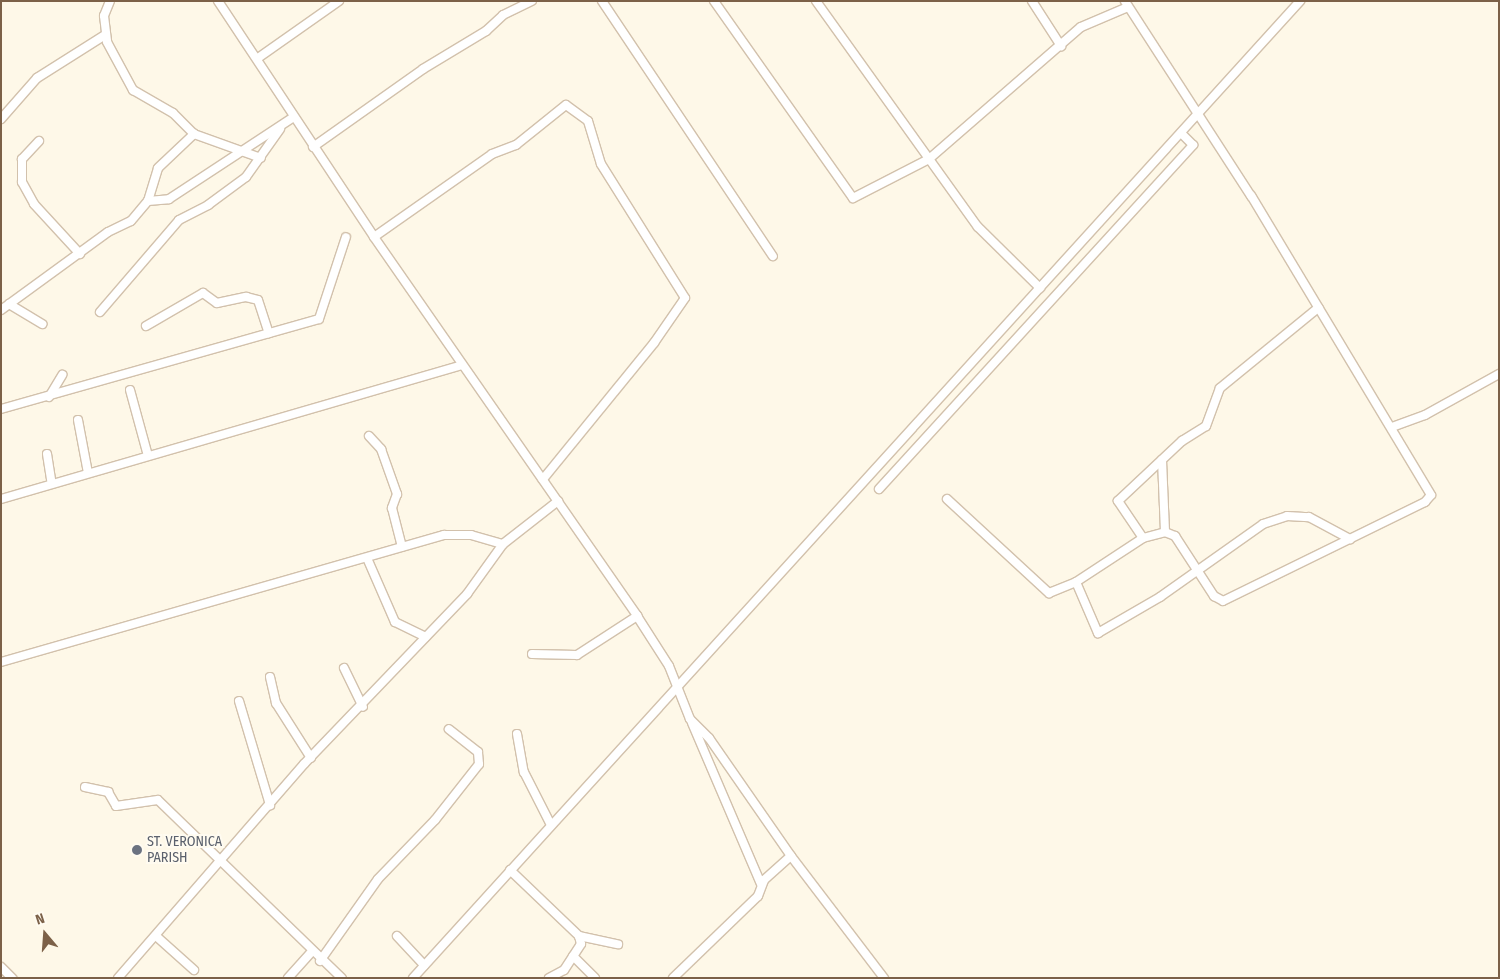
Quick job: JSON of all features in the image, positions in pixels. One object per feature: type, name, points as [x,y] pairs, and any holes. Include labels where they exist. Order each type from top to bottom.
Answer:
[{"type":"street","points":[[110,1],[105,35],[133,90],[173,112],[194,134],[261,158]]},
{"type":"street","points":[[218,1],[258,58],[313,147],[374,237],[462,366],[558,501],[670,666],[676,690],[761,884]]},
{"type":"street","points":[[258,58],[339,1]]},
{"type":"street","points":[[313,147],[422,69],[486,32],[503,15],[532,1]]},
{"type":"street","points":[[602,1],[773,256]]},
{"type":"street","points":[[714,1],[852,198],[928,159],[1081,27],[1126,4],[1196,117],[1251,196],[1392,427],[1430,495],[1350,539],[1226,600],[1216,599],[1199,568],[1175,536],[1165,532],[1143,538],[1076,582],[1049,593],[1016,567],[990,535],[947,499]]},
{"type":"street","points":[[816,1],[978,227],[1040,288]]},
{"type":"street","points":[[1032,1],[1061,46]]},
{"type":"street","points":[[413,978],[1300,1]]},
{"type":"street","points":[[1,119],[37,78],[105,35]]},
{"type":"street","points":[[374,237],[492,154],[516,146],[566,105],[588,121],[601,164],[685,298],[654,343],[542,479]]},
{"type":"street","points":[[148,201],[169,199],[294,117]]},
{"type":"street","points":[[100,312],[179,220],[223,194],[261,158],[282,125]]},
{"type":"street","points":[[1,310],[80,254],[131,221],[148,201],[158,168],[194,134]]},
{"type":"street","points":[[879,489],[1193,145],[1181,134]]},
{"type":"street","points":[[39,141],[22,159],[22,182],[34,204],[80,254]]},
{"type":"street","points":[[1,409],[49,397],[319,319],[346,237]]},
{"type":"street","points":[[146,326],[203,292],[217,303],[246,297],[258,300],[269,333]]},
{"type":"street","points":[[9,304],[42,324]]},
{"type":"street","points":[[1143,538],[1118,501],[1162,460],[1206,426],[1220,388],[1318,308]]},
{"type":"street","points":[[1,499],[462,366]]},
{"type":"street","points":[[1392,427],[1425,415],[1499,374]]},
{"type":"street","points":[[49,397],[62,376]]},
{"type":"street","points":[[130,390],[148,456]]},
{"type":"street","points":[[78,420],[88,473]]},
{"type":"street","points":[[369,436],[381,449],[397,494],[392,508],[402,547]]},
{"type":"street","points":[[47,454],[52,484]]},
{"type":"street","points":[[1162,460],[1165,532]]},
{"type":"street","points":[[118,978],[222,862],[311,758],[363,707],[426,636],[467,594],[503,544],[558,501]]},
{"type":"street","points":[[1076,582],[1098,634],[1263,524],[1287,516],[1309,517],[1350,539]]},
{"type":"street","points":[[1,662],[444,535],[471,535],[503,544]]},
{"type":"street","points":[[367,558],[395,622],[426,636]]},
{"type":"street","points":[[532,654],[577,656],[637,616]]},
{"type":"street","points":[[344,668],[363,707]]},
{"type":"street","points":[[270,677],[276,703],[311,758]]},
{"type":"street","points":[[240,701],[270,805]]},
{"type":"street","points":[[690,719],[709,738],[791,856],[884,978]]},
{"type":"street","points":[[320,960],[378,879],[435,820],[479,764],[478,752],[449,729]]},
{"type":"street","points":[[517,734],[524,772],[551,825]]},
{"type":"street","points":[[85,787],[108,792],[116,806],[158,800],[320,960],[342,978]]},
{"type":"street","points":[[673,978],[758,896],[761,884],[791,856]]},
{"type":"street","points":[[510,870],[579,936],[618,944]]},
{"type":"street","points":[[156,936],[194,970]]},
{"type":"street","points":[[396,936],[424,965]]},
{"type":"street","points":[[549,978],[564,970],[581,944],[579,936]]},
{"type":"street","points":[[288,978],[312,951]]},
{"type":"street","points":[[573,956],[595,978]]},
{"type":"street","points":[[1,967],[12,978]]},
{"type":"place","name":"ST. VERONICA PARISH","points":[[137,850]]}]
